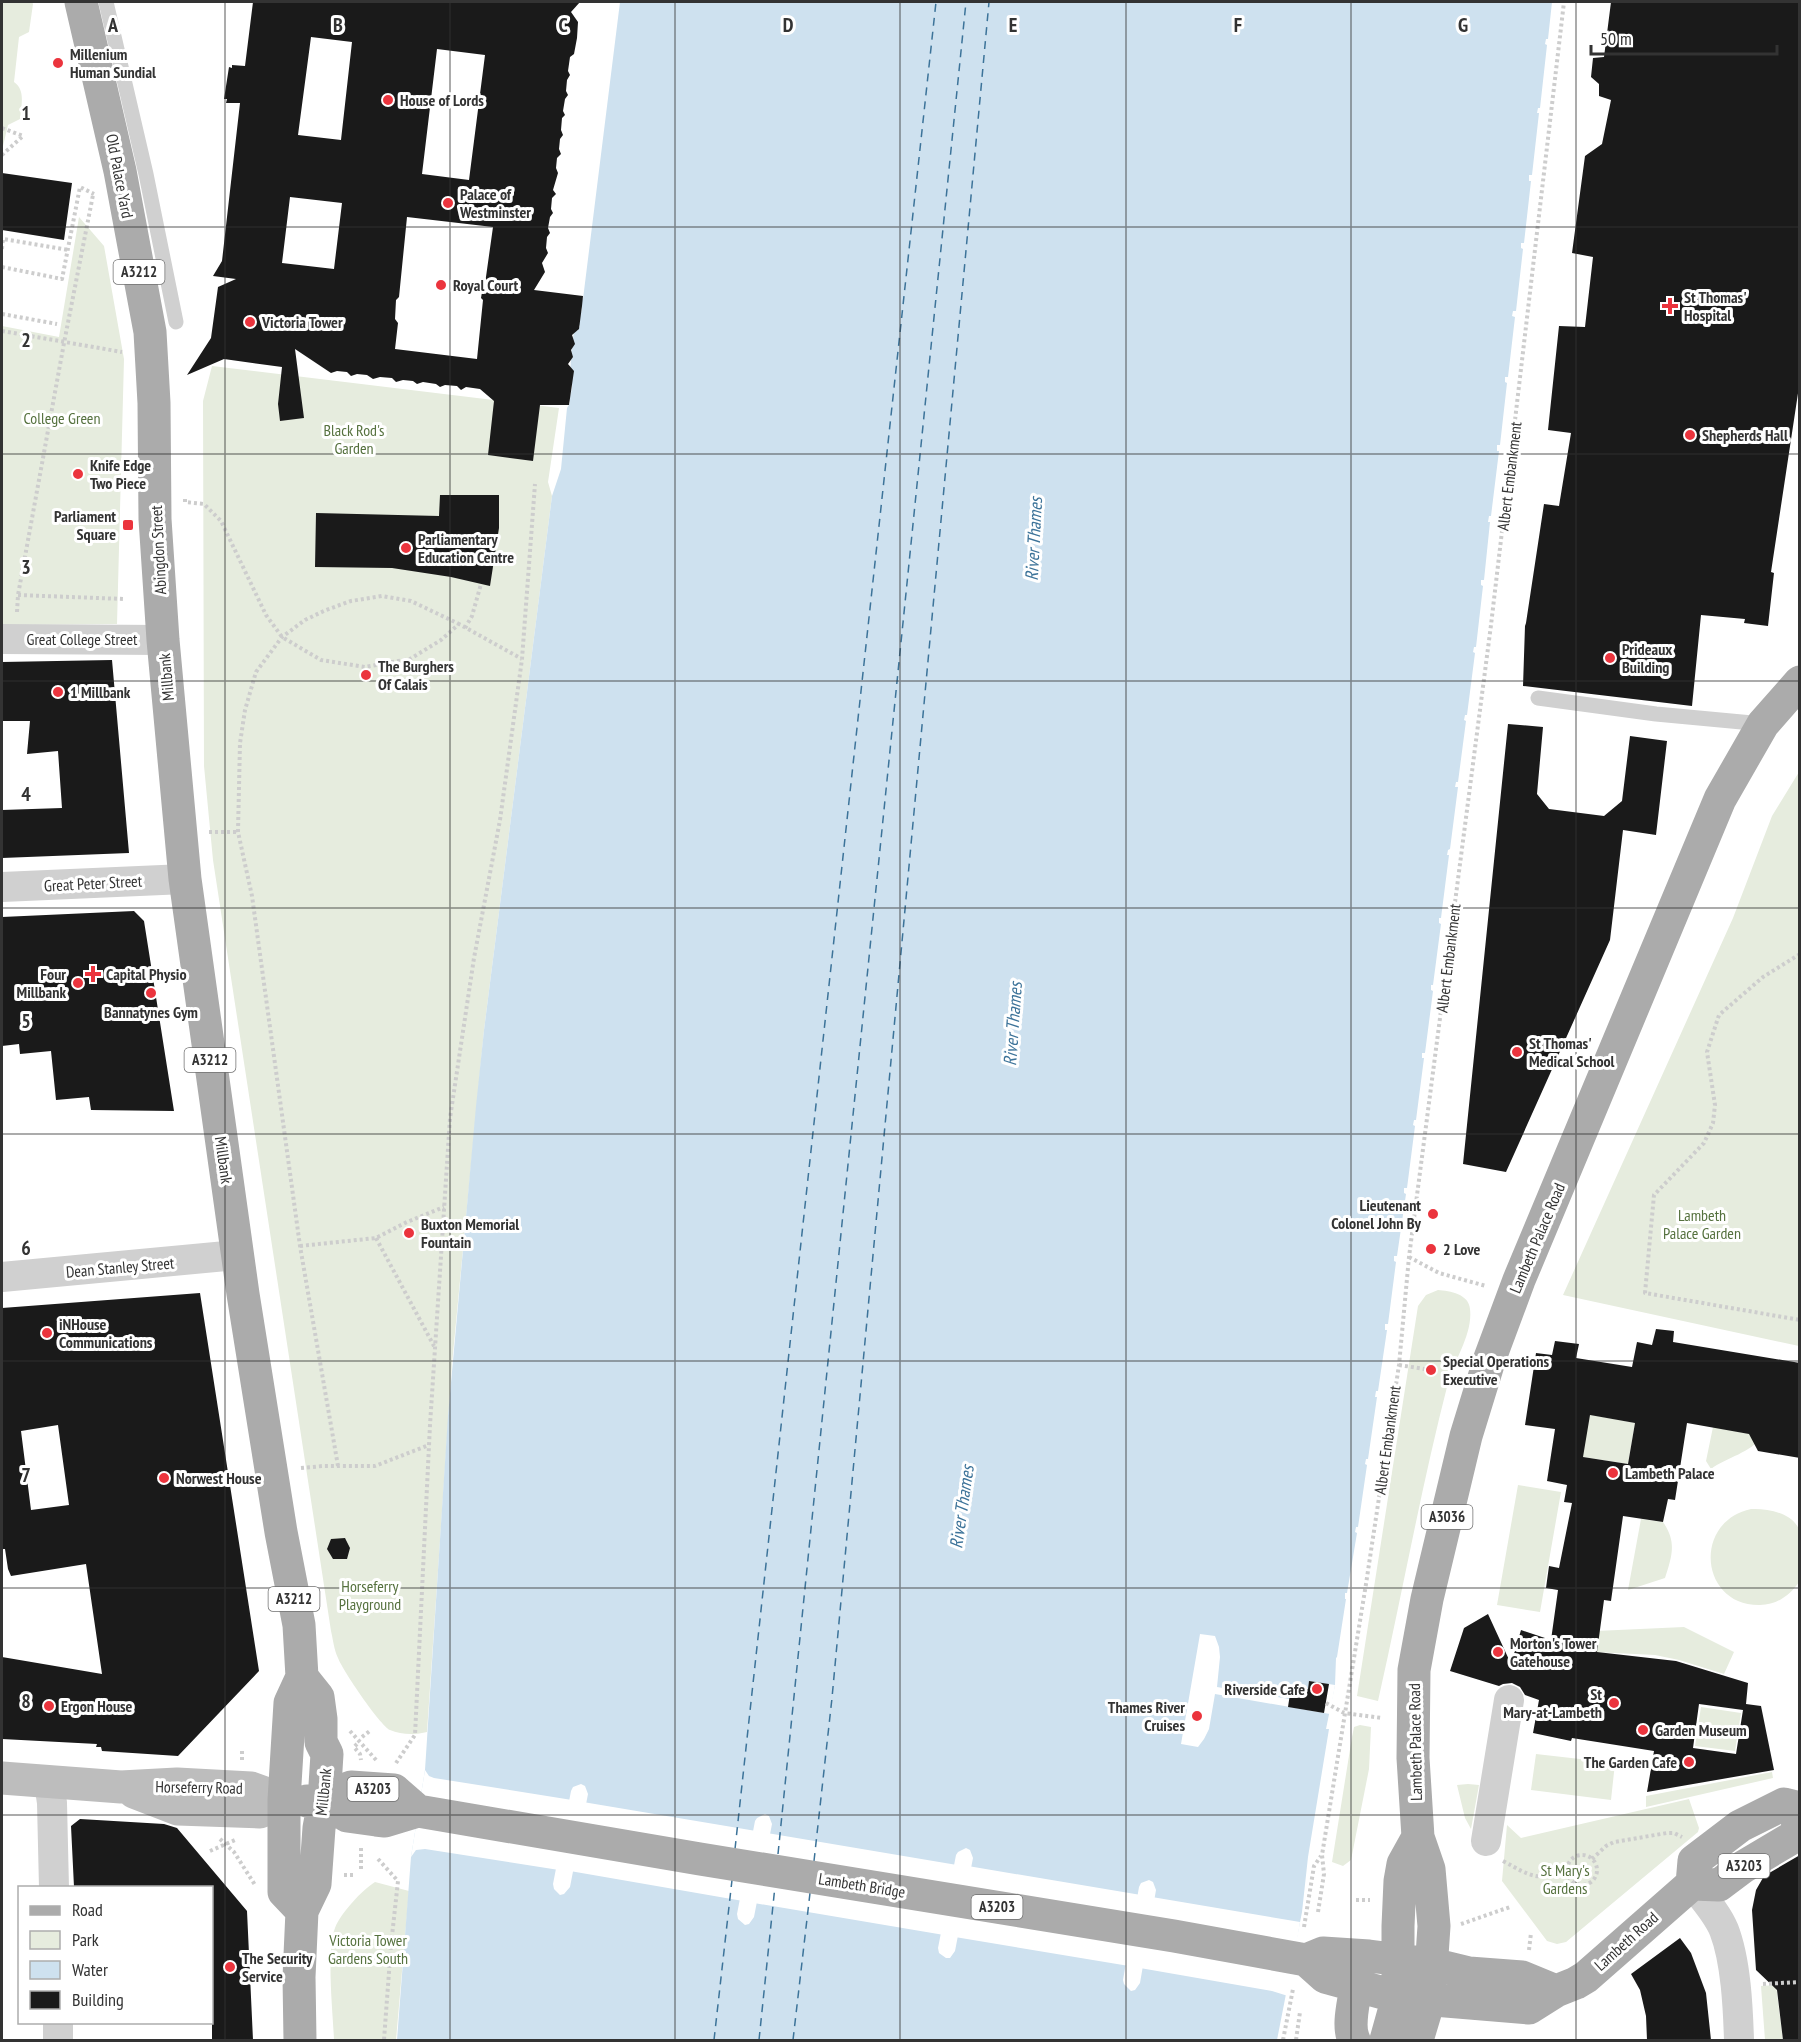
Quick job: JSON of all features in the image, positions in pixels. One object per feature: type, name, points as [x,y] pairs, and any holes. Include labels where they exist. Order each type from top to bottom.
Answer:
[{"type":"main road","name":"Old Palace Yard","points":[[81,2],[120,171],[150,332],[140,353]]},
{"type":"main road","name":"Abingdon Street","points":[[140,353],[163,640]]},
{"type":"main road","name":"Millbank","points":[[163,640],[185,879],[237,1255],[281,1532],[299,1625],[302,1677],[290,1703],[284,1800],[284,1892],[302,1911]]},
{"type":"main road","name":"Lambeth Palace Road","points":[[1413,1999],[1432,1964],[1434,1926],[1429,1869],[1418,1837],[1413,1758],[1414,1670],[1466,1436],[1490,1358],[1519,1280],[1720,799],[1763,724],[1800,682]]},
{"type":"main road","name":"Millbank","points":[[300,2040],[299,1977],[302,1911],[315,1884],[327,1754],[321,1742],[318,1697],[302,1677]]},
{"type":"main road","name":"Horseferry Road","points":[[2,1778],[121,1787],[177,1784],[251,1788],[284,1800]]},
{"type":"main road","name":"Lambeth Bridge","points":[[284,1800],[324,1801],[347,1816],[385,1821],[404,1787],[712,1861],[1174,1936],[1356,1986],[1413,1999]]},
{"type":"main road","name":"A3203","points":[[1800,1808],[1784,1804],[1726,1834],[1694,1861],[1692,1884],[1719,1886],[1743,1867],[1795,1836],[1800,1818]]},
{"type":"main road","name":"A3036","points":[[1417,2040],[1413,1999],[1398,1960],[1400,1881],[1403,1864],[1418,1837]]},
{"type":"main road","name":"Lambeth Road","points":[[1413,1999],[1529,2008],[1556,1991],[1586,1977],[1692,1884]]},
{"type":"main road","name":"Lambeth Bridge","points":[[1298,1969],[1323,1953],[1398,1960]]},
{"type":"main road","points":[[1398,1960],[1432,1964],[1468,1973],[1522,1977],[1556,1991]]},
{"type":"main road","points":[[1354,2040],[1352,2015],[1356,1986]]},
{"type":"main road","name":"A3036","points":[[1386,2040],[1413,1999]]},
{"type":"street","name":"Great College Street","points":[[9,629],[163,640]]},
{"type":"street","name":"Great Peter Street","points":[[2,887],[185,879]]},
{"type":"street","name":"Dean Stanley Street","points":[[2,1277],[237,1255]]},
{"type":"street","points":[[1490,1848],[1509,1700]]},
{"type":"street","points":[[50,1782],[54,1886]]},
{"type":"street","points":[[1692,1884],[1718,1918],[1726,1939],[1738,2009],[1739,2040]]},
{"type":"street","points":[[58,2024],[58,2040]]},
{"type":"lane","points":[[106,2],[146,174],[176,322]]},
{"type":"lane","points":[[1538,698],[1656,714],[1763,724]]},
{"type":"path","name":"Albert Embankment","points":[[1318,1912],[1324,1874],[1322,1855],[1399,1365],[1409,1257],[1491,625],[1564,2]]},
{"type":"path","points":[[2,128],[23,136],[2,156]]},
{"type":"path","points":[[2,267],[62,279],[80,188],[94,194]]},
{"type":"path","points":[[9,629],[18,596],[64,343],[96,188]]},
{"type":"path","points":[[2,249],[2,239],[68,250]]},
{"type":"path","points":[[2,314],[57,324]]},
{"type":"path","points":[[2,331],[64,343],[140,353]]},
{"type":"path","points":[[348,1729],[404,1787],[415,1735],[429,1445],[450,1118],[474,958],[500,820],[522,659],[535,484]]},
{"type":"path","points":[[185,502],[204,504],[221,521],[266,615],[282,637],[321,660],[365,667],[411,659],[441,640],[459,624]]},
{"type":"path","points":[[465,628],[472,616],[481,584]]},
{"type":"path","points":[[18,596],[124,599]]},
{"type":"path","points":[[338,1466],[300,1246],[252,896],[238,832],[240,743],[245,710],[256,672],[282,637],[305,620],[326,609],[351,601],[382,596],[411,601],[459,624],[522,659]]},
{"type":"path","points":[[209,832],[238,832]]},
{"type":"path","points":[[1800,954],[1763,976],[1719,1015],[1707,1052],[1715,1105],[1713,1123],[1704,1143],[1654,1195],[1645,1293],[1800,1320]]},
{"type":"path","points":[[300,1246],[376,1238],[444,1207]]},
{"type":"path","points":[[376,1238],[435,1348]]},
{"type":"path","points":[[1409,1257],[1439,1273],[1479,1284]]},
{"type":"path","points":[[1399,1365],[1431,1370]]},
{"type":"path","points":[[301,1468],[375,1466],[429,1445]]},
{"type":"path","points":[[1326,1703],[1344,1713],[1382,1718]]},
{"type":"path","points":[[362,1737],[372,1730]]},
{"type":"path","points":[[357,1744],[354,1747],[360,1754],[361,1766]]},
{"type":"path","points":[[216,1832],[234,1852],[259,1891]]},
{"type":"path","points":[[1592,1859],[1606,1846],[1646,1836],[1674,1833],[1686,1842]]},
{"type":"path","points":[[210,1851],[242,1838]]},
{"type":"path","points":[[361,1846],[361,1869]]},
{"type":"path","points":[[1490,1848],[1504,1862],[1533,1876],[1542,1878],[1567,1872]]},
{"type":"path","points":[[1304,1927],[1314,1866],[1322,1855]]},
{"type":"path","points":[[1581,1855],[1592,1859],[1596,1863],[1597,1874],[1593,1882],[1584,1886],[1575,1884],[1568,1877],[1567,1866],[1573,1858],[1581,1855]]},
{"type":"path","points":[[378,1859],[398,1881],[384,2040]]},
{"type":"path","points":[[1452,1927],[1510,1907]]},
{"type":"path","points":[[1283,2040],[1298,1969]]},
{"type":"path","points":[[1761,1984],[1800,1982]]},
{"type":"path","points":[[1296,2040],[1300,2012]]},
{"type":"green space","points":[[2,2],[32,2],[33,4],[29,32],[19,37],[14,82],[18,85],[21,94],[20,119],[8,125],[3,146]]},
{"type":"green space","name":"College Green","points":[[79,217],[104,246],[124,359],[117,624],[2,625],[2,326],[59,337]]},
{"type":"green space","points":[[212,366],[559,408],[548,482],[552,496],[484,1030],[452,1364],[427,1732],[423,1733],[399,1733],[385,1726],[341,1665],[331,1631],[213,860],[204,766],[203,401]]},
{"type":"green space","name":"Lambeth Palace Garden","points":[[1799,772],[1799,1346],[1563,1295],[1733,918],[1772,816]]},
{"type":"green space","points":[[1438,1290],[1453,1292],[1466,1300],[1470,1309],[1469,1328],[1448,1383],[1438,1422],[1378,1701],[1357,1696],[1418,1306],[1426,1295]]},
{"type":"green space","points":[[1582,1413],[1635,1423],[1628,1464],[1583,1457]]},
{"type":"green space","points":[[1713,1427],[1762,1436],[1752,1447],[1711,1469],[1706,1461]]},
{"type":"green space","points":[[1518,1485],[1561,1492],[1540,1612],[1497,1605]]},
{"type":"green space","points":[[1751,1509],[1772,1511],[1787,1516],[1797,1526],[1800,1533],[1799,1582],[1782,1598],[1766,1605],[1740,1602],[1725,1592],[1715,1578],[1711,1562],[1712,1545],[1719,1530],[1732,1517]]},
{"type":"green space","points":[[1641,1519],[1663,1522],[1672,1543],[1671,1556],[1665,1578],[1628,1590]]},
{"type":"green space","points":[[1684,1627],[1734,1652],[1724,1674],[1655,1655],[1594,1652],[1596,1631]]},
{"type":"green space","points":[[1701,1707],[1741,1713],[1735,1751],[1695,1746]]},
{"type":"green space","points":[[1360,1725],[1371,1727],[1369,1769],[1351,1860],[1343,1866],[1332,1862],[1354,1727]]},
{"type":"green space","points":[[1536,1754],[1615,1763],[1611,1800],[1531,1790]]},
{"type":"green space","points":[[1772,1772],[1773,1778],[1646,1807],[1646,1796]]},
{"type":"green space","points":[[1457,1785],[1479,1785],[1471,1829],[1465,1818]]},
{"type":"green space","name":"St Mary's Gardens","points":[[1689,1799],[1699,1828],[1698,1832],[1566,1942],[1557,1944],[1547,1941],[1502,1881],[1507,1825],[1521,1838]]},
{"type":"green space","name":"Victoria Tower Gardens South","points":[[375,1882],[409,1891],[396,2040],[334,2040],[330,1966],[332,1938],[335,1928],[352,1902]]},
{"type":"green space","points":[[1776,1985],[1783,2040],[1765,2040],[1761,1986]]},
{"type":"water","name":"River Thames","points":[[620,2],[1552,2],[1548,39],[1545,44],[1547,45],[1540,108],[1537,113],[1539,113],[1532,175],[1529,175],[1529,181],[1531,181],[1524,243],[1521,243],[1523,249],[1516,311],[1513,311],[1512,316],[1515,317],[1508,377],[1505,377],[1507,383],[1500,445],[1497,445],[1497,451],[1499,451],[1491,516],[1488,522],[1490,522],[1484,580],[1481,580],[1483,586],[1476,647],[1473,652],[1475,653],[1467,715],[1464,720],[1466,721],[1458,782],[1455,787],[1458,787],[1450,849],[1447,855],[1449,855],[1441,918],[1439,918],[1441,924],[1433,985],[1431,985],[1433,991],[1425,1053],[1422,1053],[1422,1058],[1424,1058],[1416,1120],[1413,1125],[1415,1126],[1407,1188],[1404,1188],[1406,1194],[1397,1256],[1394,1256],[1396,1262],[1388,1324],[1385,1324],[1385,1330],[1387,1330],[1378,1391],[1375,1397],[1377,1397],[1368,1459],[1365,1464],[1367,1465],[1358,1527],[1355,1532],[1357,1533],[1347,1593],[1345,1593],[1346,1599],[1336,1658],[1335,1685],[1326,1729],[1329,1729],[1308,1857],[1302,1912],[1277,2040],[397,2040],[411,1857],[425,1770],[448,1416],[484,1030],[552,496],[561,469],[567,408],[572,389],[571,358],[573,357],[571,355],[574,330],[577,331],[580,326],[578,324],[582,309],[580,300],[583,299]],"holes":[[[581,1784],[585,1786],[588,1794],[570,1887],[560,1895],[554,1889],[553,1884],[573,1787]],[[765,1814],[769,1816],[772,1824],[754,1917],[749,1924],[745,1925],[738,1919],[737,1914],[757,1818]],[[966,1848],[970,1850],[973,1858],[955,1951],[950,1958],[946,1958],[939,1953],[938,1948],[958,1852]],[[1149,1880],[1153,1882],[1156,1890],[1140,1983],[1135,1990],[1131,1991],[1123,1980],[1141,1883]]]},
{"type":"pier","points":[[1200,1634],[1215,1636],[1219,1647],[1217,1687],[1289,1699],[1291,1687],[1308,1689],[1309,1681],[1335,1685],[1330,1714],[1215,1694],[1209,1729],[1204,1739],[1198,1747],[1181,1744]]},
{"type":"pier","points":[[425,1770],[429,1776],[434,1778],[572,1800],[559,1870],[425,1849],[416,1850],[411,1857]]},
{"type":"pier","points":[[583,1802],[756,1831],[743,1901],[570,1871]]},
{"type":"pier","points":[[767,1833],[957,1865],[944,1935],[754,1903]]},
{"type":"pier","points":[[968,1866],[1141,1895],[1129,1966],[955,1937]]},
{"type":"pier","points":[[1152,1897],[1300,1922],[1288,1996],[1272,1991],[1140,1968]]},
{"type":"building","name":"Palace of Westminster","points":[[253,2],[580,2],[571,12],[578,22],[577,38],[568,71],[570,75],[566,91],[568,95],[563,111],[565,115],[562,118],[561,130],[563,135],[559,149],[561,154],[557,158],[558,173],[553,190],[556,194],[552,198],[553,213],[550,217],[548,228],[550,233],[547,237],[546,248],[548,253],[542,263],[545,272],[534,290],[583,296],[582,306],[579,329],[572,335],[575,344],[571,350],[573,357],[568,364],[574,371],[569,405],[540,405],[533,461],[488,455],[494,401],[480,389],[466,387],[461,390],[457,386],[440,387],[423,382],[417,384],[403,380],[396,382],[392,378],[373,379],[367,375],[357,374],[351,376],[347,372],[331,373],[295,349],[304,418],[280,421],[278,404],[282,367],[224,359],[187,375],[211,338],[218,287],[236,279],[213,276],[222,261],[240,103],[226,103],[227,99],[224,99],[229,67],[232,68],[232,65],[245,66]],"holes":[[[311,37],[352,42],[341,140],[298,135]],[[437,49],[485,55],[469,180],[422,174]],[[290,197],[342,203],[334,269],[282,263]],[[407,217],[493,227],[481,298],[483,300],[477,359],[395,349],[398,323],[395,319],[396,300],[399,297]]]},
{"type":"building","name":"St Thomas' Hospital","points":[[1611,2],[1800,2],[1800,380],[1771,572],[1774,573],[1768,626],[1744,623],[1745,619],[1701,615],[1692,706],[1523,686],[1525,626],[1544,504],[1559,506],[1571,433],[1548,430],[1559,326],[1585,327],[1593,257],[1572,253],[1585,156],[1602,144],[1611,100],[1599,96],[1599,84],[1591,77],[1593,58],[1604,57]]},
{"type":"building","points":[[2,173],[72,183],[64,240],[2,230]]},
{"type":"building","name":"Parliamentary Education Centre","points":[[440,495],[499,495],[499,528],[490,586],[451,577],[392,568],[315,567],[316,513],[439,516]]},
{"type":"building","points":[[112,660],[129,853],[2,858],[2,810],[62,808],[58,751],[27,754],[30,721],[2,721],[2,662]]},
{"type":"building","name":"St Thomas' Medical School","points":[[1508,724],[1543,727],[1537,794],[1549,809],[1604,816],[1622,801],[1630,736],[1667,741],[1656,835],[1623,830],[1610,940],[1506,1172],[1463,1164]]},
{"type":"building","name":"Four Millbank","points":[[134,911],[144,921],[174,1111],[91,1110],[89,1097],[56,1100],[51,1051],[20,1054],[19,1044],[2,1046],[2,917]]},
{"type":"building","points":[[200,1293],[259,1671],[178,1756],[102,1751],[101,1747],[96,1747],[97,1744],[2,1739],[2,1657],[102,1674],[86,1564],[11,1576],[5,1549],[2,1549],[2,1308]],"holes":[[[58,1425],[69,1505],[31,1510],[21,1431]]]},
{"type":"building","points":[[1656,1329],[1674,1331],[1673,1342],[1800,1363],[1800,1458],[1758,1451],[1749,1434],[1687,1423],[1675,1500],[1668,1499],[1663,1522],[1623,1516],[1611,1601],[1604,1600],[1597,1652],[1676,1661],[1748,1683],[1746,1704],[1761,1706],[1774,1770],[1647,1792],[1654,1751],[1572,1738],[1571,1741],[1533,1733],[1539,1700],[1525,1695],[1520,1687],[1512,1683],[1499,1686],[1450,1671],[1464,1628],[1488,1614],[1511,1664],[1521,1630],[1551,1640],[1558,1590],[1546,1588],[1549,1566],[1559,1568],[1572,1503],[1564,1502],[1567,1485],[1547,1481],[1555,1429],[1525,1425],[1536,1353],[1552,1355],[1555,1341],[1579,1344],[1576,1358],[1632,1367],[1637,1342],[1652,1345]],"holes":[[[1590,1415],[1635,1423],[1628,1464],[1583,1457]],[[1699,1704],[1743,1710],[1736,1754],[1693,1748]]]},
{"type":"building","points":[[345,1538],[350,1548],[347,1559],[333,1559],[327,1549],[331,1539]]},
{"type":"building","points":[[1309,1681],[1329,1684],[1324,1713],[1288,1707],[1291,1687],[1308,1689]]},
{"type":"building","name":"The Security Service","points":[[80,1819],[164,1824],[177,1828],[247,1911],[253,2040],[212,2040],[213,1886],[74,1886],[71,1826]]},
{"type":"building","points":[[1800,1855],[1800,2040],[1783,2040],[1777,1990],[1756,1970],[1752,1910],[1756,1890],[1764,1876]]},
{"type":"building","points":[[1680,1938],[1691,1953],[1706,1993],[1711,2040],[1647,2040],[1646,2016],[1640,1990],[1631,1974]]},
{"type":"ferry route","points":[[735,1849],[936,2]]},
{"type":"ferry route","points":[[778,1854],[966,2]]},
{"type":"ferry route","points":[[814,1861],[832,1698],[989,2]]},
{"type":"ferry route","points":[[714,2040],[732,1880]]},
{"type":"ferry route","points":[[759,2040],[775,1886]]},
{"type":"ferry route","points":[[793,2040],[810,1893]]},
{"type":"place","name":"Millenium Human Sundial","points":[[58,63]]},
{"type":"place","name":"House of Lords","points":[[388,100]]},
{"type":"place","name":"Palace of Westminster","points":[[448,203]]},
{"type":"place","name":"Royal Court","points":[[441,285]]},
{"type":"place","name":"St Thomas' Hospital","points":[[1670,306]]},
{"type":"place","name":"Victoria Tower","points":[[250,322]]},
{"type":"place","name":"Shepherds Hall","points":[[1690,435]]},
{"type":"place","name":"Knife Edge Two Piece","points":[[78,474]]},
{"type":"place","name":"Parliament Square","points":[[128,525]]},
{"type":"place","name":"Parliamentary Education Centre","points":[[406,548]]},
{"type":"place","name":"Prideaux Building","points":[[1610,658]]},
{"type":"place","name":"The Burghers Of Calais","points":[[366,675]]},
{"type":"place","name":"1 Millbank","points":[[58,692]]},
{"type":"place","name":"Capital Physio","points":[[93,974]]},
{"type":"place","name":"Four Millbank","points":[[78,983]]},
{"type":"place","name":"Bannatynes Gym","points":[[151,993]]},
{"type":"place","name":"St Thomas' Medical School","points":[[1517,1052]]},
{"type":"place","name":"Lieutenant Colonel John By","points":[[1433,1214]]},
{"type":"place","name":"Buxton Memorial Fountain","points":[[409,1233]]},
{"type":"place","name":"2 Love","points":[[1431,1249]]},
{"type":"place","name":"iNHouse Communications","points":[[47,1333]]},
{"type":"place","name":"Special Operations Executive","points":[[1431,1370]]},
{"type":"place","name":"Lambeth Palace","points":[[1613,1473]]},
{"type":"place","name":"Norwest House","points":[[164,1478]]},
{"type":"place","name":"Morton's Tower Gatehouse","points":[[1498,1652]]},
{"type":"place","name":"Riverside Cafe","points":[[1317,1689]]},
{"type":"place","name":"St Mary-at-Lambeth","points":[[1614,1703]]},
{"type":"place","name":"Ergon House","points":[[49,1706]]},
{"type":"place","name":"Thames River Cruises","points":[[1197,1716]]},
{"type":"place","name":"Garden Museum","points":[[1643,1730]]},
{"type":"place","name":"The Garden Cafe","points":[[1689,1762]]},
{"type":"place","name":"The Security Service","points":[[230,1967]]},
{"type":"park label","name":"Black Rod's Garden","points":[[354,439]]},
{"type":"park label","name":"Horseferry Playground","points":[[370,1595]]}]
